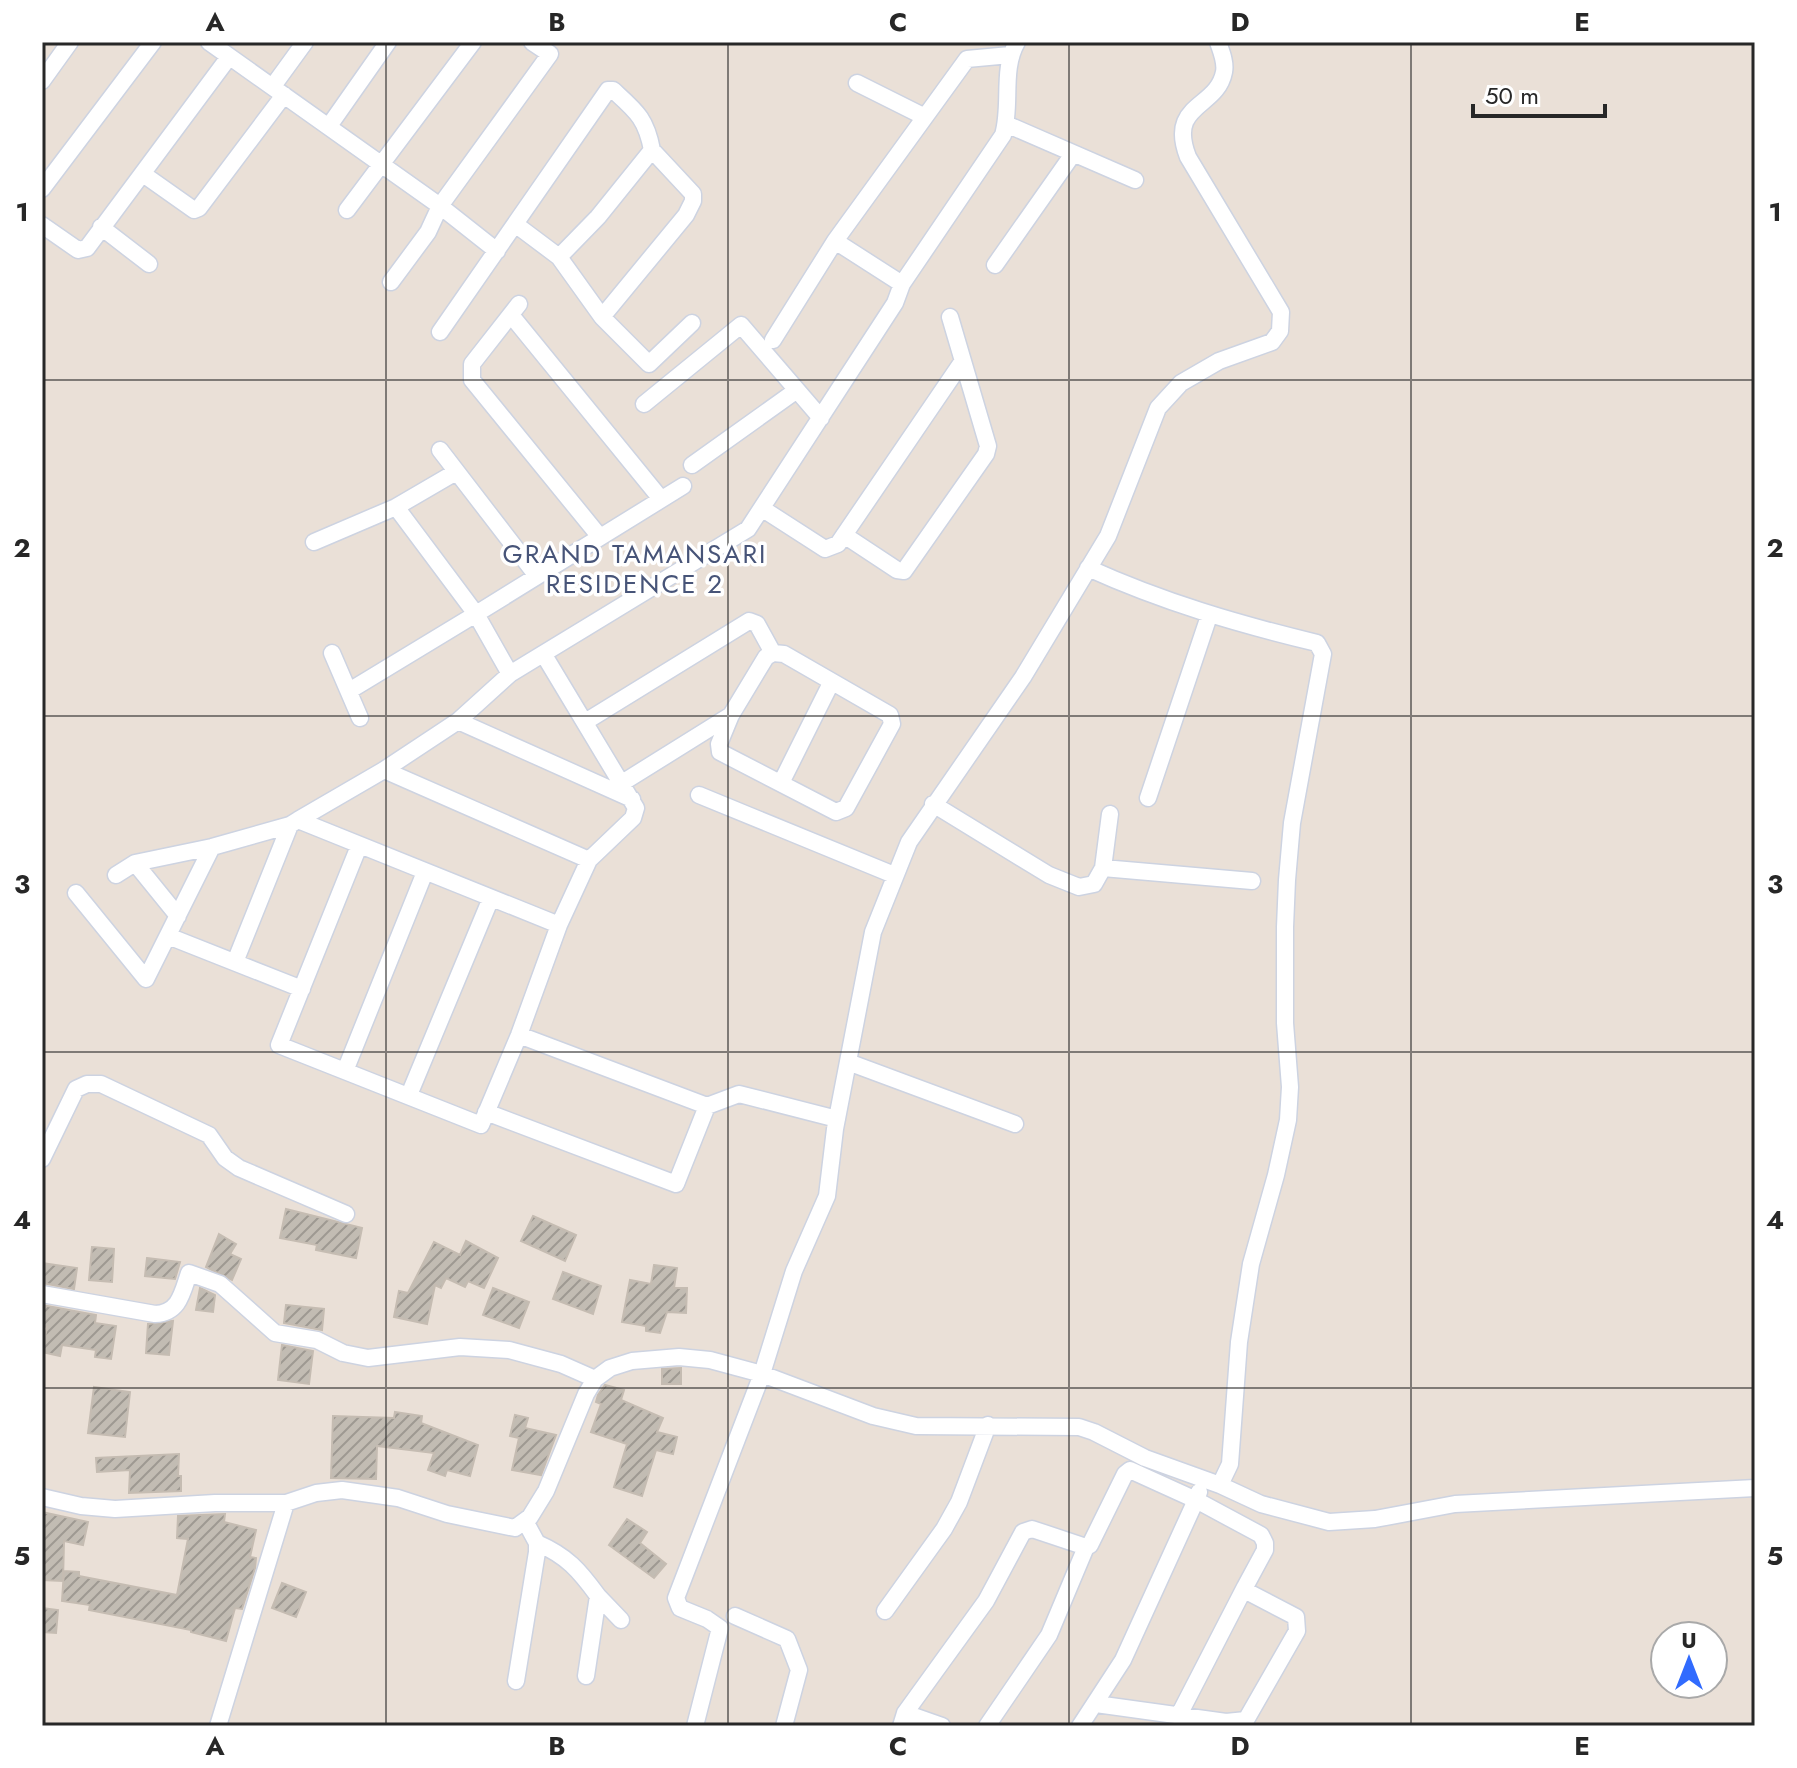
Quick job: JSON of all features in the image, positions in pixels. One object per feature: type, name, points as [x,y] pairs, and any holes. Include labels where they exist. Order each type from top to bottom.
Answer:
[{"type":"street","points":[[42,81],[70,42]]},
{"type":"street","points":[[42,189],[153,42]]},
{"type":"street","points":[[143,174],[194,210],[199,208],[278,91],[305,42]]},
{"type":"street","points":[[329,126],[388,42]]},
{"type":"street","points":[[347,210],[473,42]]},
{"type":"street","points":[[391,282],[428,232],[440,206],[550,54],[532,42]]},
{"type":"street","points":[[695,1726],[720,1628],[680,1608],[676,1598],[762,1374],[794,1271],[827,1196],[837,1119],[873,932],[894,875],[909,842],[1023,677],[1108,536],[1152,420],[1166,397],[1181,383],[1219,361],[1272,342],[1283,323],[1281,312],[1182,142],[1188,114],[1221,81],[1225,71],[1218,42]]},
{"type":"street","points":[[42,225],[78,250],[87,248],[143,174],[218,47],[440,206],[497,251]]},
{"type":"street","points":[[116,875],[135,863],[212,847],[294,822],[384,770],[458,721],[510,674],[748,529],[895,303],[902,284],[1003,135],[1013,49],[967,59],[835,241],[773,340]]},
{"type":"street","points":[[857,83],[925,117]]},
{"type":"street","points":[[440,332],[608,90],[613,90],[646,124],[652,150],[693,194],[693,201],[686,215],[602,317]]},
{"type":"street","points":[[1006,124],[1135,180]]},
{"type":"street","points":[[559,257],[598,217],[652,150]]},
{"type":"street","points":[[995,265],[1073,154]]},
{"type":"street","points":[[515,224],[559,257],[602,317],[649,364],[692,323]]},
{"type":"street","points":[[101,227],[149,264]]},
{"type":"street","points":[[835,241],[902,284]]},
{"type":"street","points":[[600,537],[472,380],[472,364],[515,310],[661,499]]},
{"type":"street","points":[[844,535],[897,570],[904,571],[986,454],[988,446],[950,317]]},
{"type":"street","points":[[644,404],[741,325],[821,418]]},
{"type":"street","points":[[763,509],[825,549],[838,544],[962,362]]},
{"type":"street","points":[[692,465],[797,390]]},
{"type":"street","points":[[440,450],[537,576]]},
{"type":"street","points":[[314,542],[396,507],[456,472]]},
{"type":"street","points":[[349,691],[683,486]]},
{"type":"street","points":[[396,507],[476,614],[510,674]]},
{"type":"street","points":[[1080,1726],[1123,1660],[1196,1500],[1230,1464],[1239,1342],[1251,1264],[1288,1120],[1290,1087],[1285,1023],[1285,927],[1290,837],[1323,654],[1317,643],[1209,616],[1131,588],[1088,568]]},
{"type":"street","points":[[1148,798],[1209,616]]},
{"type":"street","points":[[585,722],[749,621],[757,624],[773,653]]},
{"type":"street","points":[[332,653],[360,718]]},
{"type":"street","points":[[773,653],[784,654],[890,715],[892,724],[846,808],[836,812],[720,752],[719,744],[731,715],[766,657],[773,653]]},
{"type":"street","points":[[359,846],[279,1045],[481,1125],[519,1035],[559,925],[589,860],[633,818],[636,808],[544,655]]},
{"type":"street","points":[[781,783],[831,683]]},
{"type":"street","points":[[622,783],[731,715]]},
{"type":"street","points":[[458,721],[632,800]]},
{"type":"street","points":[[384,770],[589,860]]},
{"type":"street","points":[[699,795],[894,875]]},
{"type":"street","points":[[933,804],[1061,880],[1079,887],[1094,884],[1103,868],[1110,814]]},
{"type":"street","points":[[294,822],[559,925]]},
{"type":"street","points":[[235,962],[294,822]]},
{"type":"street","points":[[76,893],[146,979],[212,847]]},
{"type":"street","points":[[135,863],[178,916]]},
{"type":"street","points":[[1103,868],[1252,881]]},
{"type":"street","points":[[345,1071],[425,872]]},
{"type":"street","points":[[409,1095],[491,898]]},
{"type":"street","points":[[168,936],[302,989]]},
{"type":"street","points":[[519,1035],[707,1106],[739,1094],[837,1119]]},
{"type":"street","points":[[848,1062],[1015,1124]]},
{"type":"street","points":[[42,1159],[76,1089],[87,1084],[101,1084],[209,1135],[225,1158],[239,1168],[346,1214]]},
{"type":"street","points":[[486,1112],[676,1184],[707,1106]]},
{"type":"street","points":[[42,1294],[155,1314],[167,1313],[176,1307],[189,1273],[220,1284],[275,1333],[317,1340],[343,1353],[368,1358],[460,1347],[509,1350],[549,1360],[595,1379]]},
{"type":"street","points":[[42,1497],[81,1506],[115,1509],[215,1503],[286,1503],[316,1493],[342,1490],[398,1498],[499,1527],[515,1528],[530,1517],[546,1491],[595,1379],[610,1368],[632,1361],[667,1357],[710,1360],[762,1374],[861,1412],[899,1423],[934,1427],[1079,1427],[1106,1437],[1145,1458],[1213,1482],[1261,1504],[1329,1522],[1375,1519],[1455,1504],[1755,1488]]},
{"type":"street","points":[[885,1611],[944,1529],[959,1502],[988,1425]]},
{"type":"street","points":[[987,1726],[1049,1635],[1086,1547],[1094,1542],[1125,1474],[1134,1469],[1261,1535],[1265,1543],[1265,1550],[1179,1715]]},
{"type":"street","points":[[218,1726],[286,1503]]},
{"type":"street","points":[[516,1681],[537,1543],[525,1521]]},
{"type":"street","points":[[942,1726],[903,1719],[986,1601],[1023,1532],[1032,1529],[1086,1547]]},
{"type":"street","points":[[537,1543],[555,1551],[577,1567],[621,1620]]},
{"type":"street","points":[[1096,1704],[1226,1722],[1246,1720],[1297,1631],[1296,1617],[1248,1592],[1245,1587]]},
{"type":"street","points":[[586,1676],[598,1596]]},
{"type":"street","points":[[735,1616],[787,1639],[799,1670],[784,1726]]},
{"type":"building","points":[[286,1209],[362,1228],[356,1258],[316,1250],[317,1245],[280,1238]]},
{"type":"building","points":[[533,1216],[576,1235],[565,1261],[521,1241]]},
{"type":"building","points":[[219,1234],[236,1244],[230,1254],[241,1259],[232,1280],[206,1267]]},
{"type":"building","points":[[466,1241],[498,1258],[484,1288],[468,1281],[465,1287],[446,1278],[441,1288],[435,1285],[427,1324],[394,1317],[399,1291],[408,1293],[434,1242],[460,1255]]},
{"type":"building","points":[[92,1247],[114,1249],[112,1282],[89,1280]]},
{"type":"building","points":[[147,1258],[180,1262],[175,1279],[145,1276]]},
{"type":"building","points":[[42,1263],[77,1268],[74,1289],[42,1283]]},
{"type":"building","points":[[654,1265],[677,1268],[674,1288],[687,1288],[686,1313],[667,1312],[660,1333],[646,1331],[646,1326],[622,1322],[630,1280],[651,1284]]},
{"type":"building","points":[[563,1272],[601,1286],[593,1314],[553,1299]]},
{"type":"building","points":[[200,1288],[215,1295],[213,1312],[196,1310]]},
{"type":"building","points":[[493,1288],[529,1302],[519,1328],[483,1315]]},
{"type":"building","points":[[42,1305],[96,1315],[95,1323],[116,1326],[111,1359],[95,1357],[96,1350],[62,1345],[60,1356],[42,1352],[47,1327],[42,1326]]},
{"type":"building","points":[[286,1305],[324,1309],[322,1330],[284,1323]]},
{"type":"building","points":[[173,1321],[169,1355],[146,1353],[148,1324]]},
{"type":"building","points":[[282,1345],[313,1351],[309,1384],[278,1380]]},
{"type":"building","points":[[681,1368],[681,1384],[662,1384],[662,1369]]},
{"type":"building","points":[[605,1385],[624,1390],[621,1400],[663,1418],[657,1432],[677,1437],[673,1454],[656,1450],[642,1496],[614,1487],[627,1444],[591,1432],[601,1404],[596,1402],[598,1395]]},
{"type":"building","points":[[94,1387],[130,1392],[125,1437],[88,1433]]},
{"type":"building","points":[[395,1412],[422,1416],[421,1423],[478,1445],[470,1476],[447,1470],[445,1476],[428,1470],[434,1453],[377,1446],[376,1479],[331,1478],[333,1416],[394,1418]]},
{"type":"building","points":[[515,1415],[528,1418],[525,1428],[556,1435],[541,1475],[512,1470],[519,1438],[510,1436]]},
{"type":"building","points":[[179,1454],[181,1491],[129,1493],[130,1470],[97,1472],[96,1458]]},
{"type":"building","points":[[42,1512],[88,1522],[83,1545],[64,1541],[63,1581],[42,1580]]},
{"type":"building","points":[[225,1514],[224,1522],[256,1530],[250,1557],[256,1558],[255,1568],[242,1609],[235,1608],[226,1641],[191,1630],[89,1610],[90,1605],[62,1601],[64,1571],[177,1595],[188,1539],[177,1538],[178,1516]]},
{"type":"building","points":[[627,1519],[647,1532],[640,1543],[666,1564],[654,1578],[609,1545]]},
{"type":"building","points":[[282,1583],[306,1592],[296,1617],[272,1608]]},
{"type":"building","points":[[42,1608],[58,1610],[56,1633],[42,1632]]},
{"type":"district","name":"GRAND TAMANSARI RESIDENCE 2","points":[[635,569]]}]
